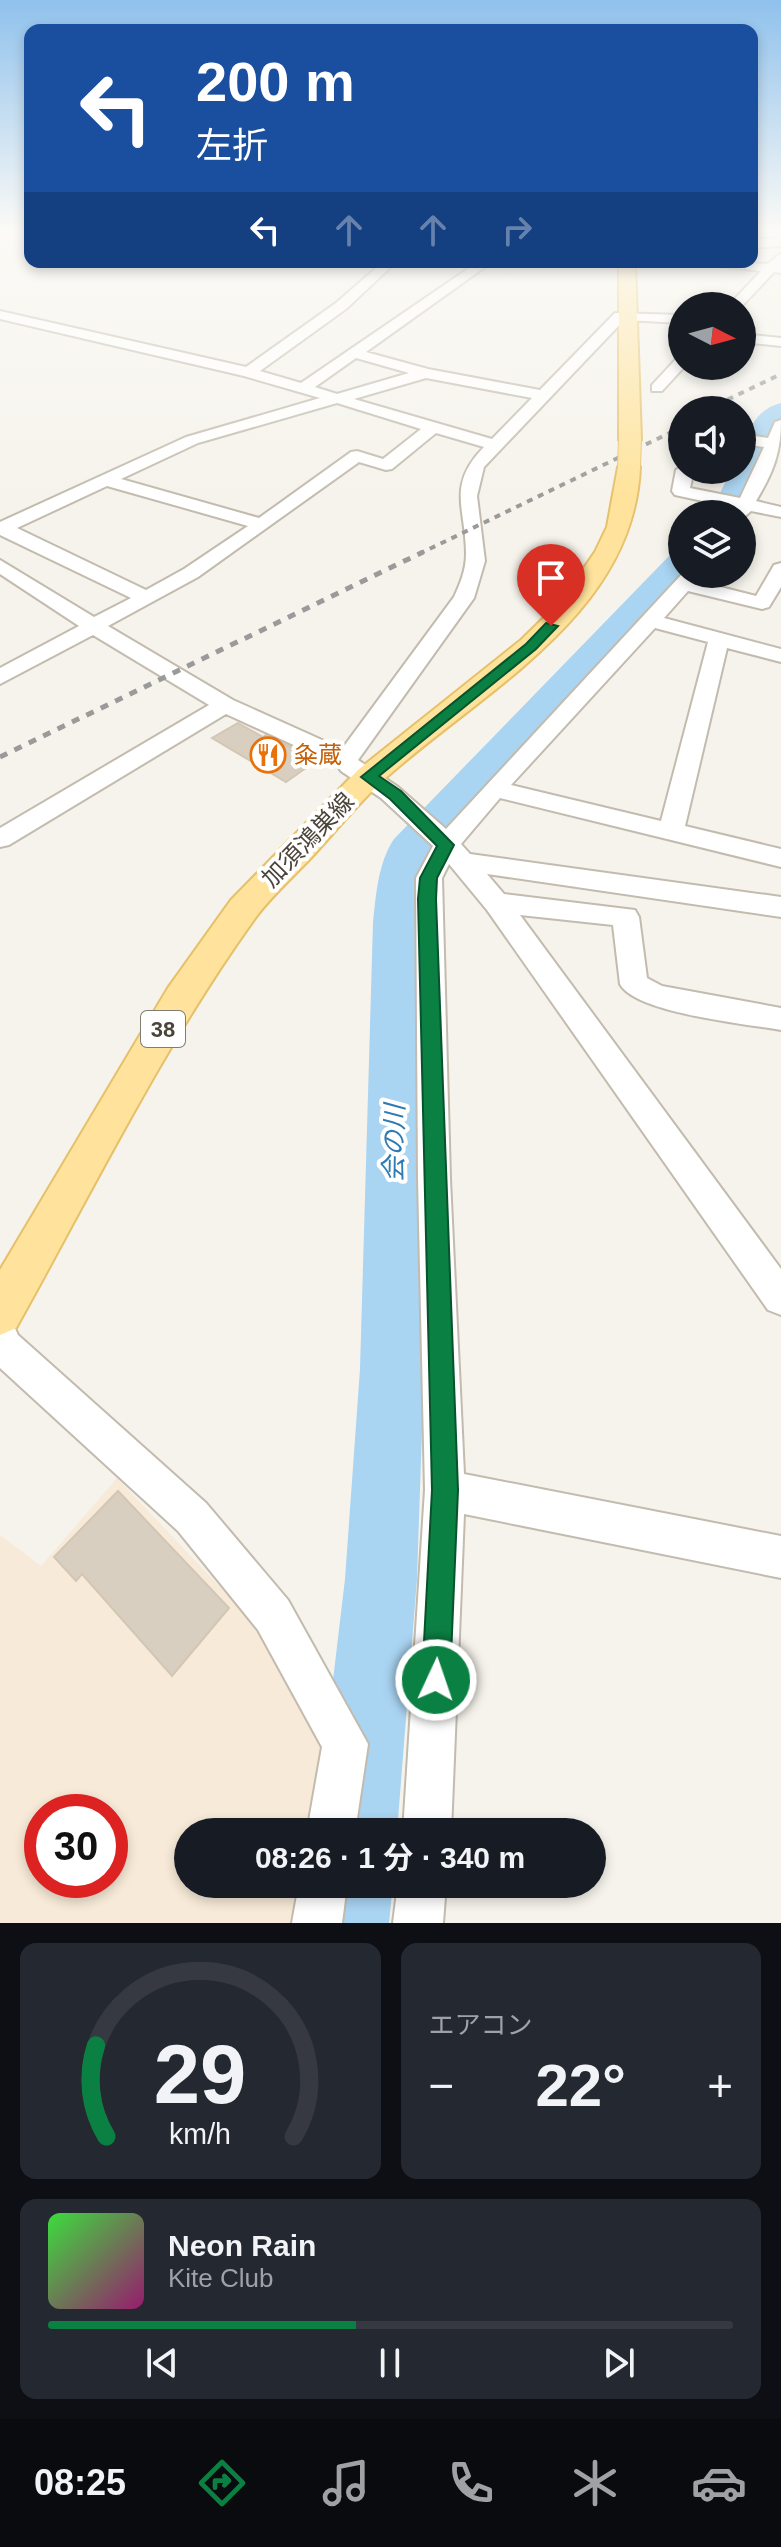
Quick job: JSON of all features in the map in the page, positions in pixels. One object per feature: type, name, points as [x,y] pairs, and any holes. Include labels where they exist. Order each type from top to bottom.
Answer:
[{"type":"main road","name":"加須鴻巣線","points":[[0,1313],[181,998],[243,909],[358,768],[531,646],[571,605],[607,552],[619,527],[628,486],[627,319]]},
{"type":"street","points":[[16,319],[248,372],[493,445]]},
{"type":"street","points":[[248,372],[324,319]]},
{"type":"street","points":[[304,388],[357,354],[401,319]]},
{"type":"street","points":[[358,768],[464,598],[475,567],[475,544],[468,507],[471,474],[493,445],[618,319]]},
{"type":"street","points":[[659,337],[668,329]]},
{"type":"street","points":[[756,339],[781,342]]},
{"type":"street","points":[[357,354],[426,373],[542,395]]},
{"type":"street","points":[[1,528],[192,440],[426,373]]},
{"type":"street","points":[[657,388],[668,376]]},
{"type":"street","points":[[745,500],[781,425]]},
{"type":"street","points":[[0,677],[191,573],[357,456],[386,465],[433,427]]},
{"type":"street","points":[[756,441],[773,443]]},
{"type":"street","points":[[105,480],[262,524]]},
{"type":"street","points":[[682,484],[681,491],[724,500]]},
{"type":"street","points":[[756,509],[781,512]]},
{"type":"street","points":[[1,528],[147,598]]},
{"type":"street","points":[[0,566],[162,670],[225,705],[358,768],[396,795],[448,848],[493,902],[781,1298]]},
{"type":"street","points":[[716,588],[762,603],[781,569]]},
{"type":"street","points":[[428,1818],[445,1490],[427,899],[429,878],[494,789],[680,588]]},
{"type":"street","points":[[649,620],[781,656]]},
{"type":"street","points":[[671,832],[719,639]]},
{"type":"street","points":[[0,839],[225,705]]},
{"type":"street","points":[[494,789],[781,858]]},
{"type":"street","points":[[448,848],[781,907]]},
{"type":"street","points":[[493,902],[625,917],[634,984],[655,996],[781,1019]]},
{"type":"street","points":[[0,1336],[4,1347],[192,1517],[273,1615],[345,1744],[333,1818]]},
{"type":"street","points":[[445,1490],[781,1557]]},
{"type":"street","points":[[317,1923],[321,1898]]},
{"type":"street","points":[[418,1923],[421,1898]]},
{"type":"shaded area","points":[[117,1478],[254,1623],[330,1758],[319,1818],[174,1818],[174,1898],[304,1898],[300,1923],[0,1923],[0,1535],[41,1566]]},
{"type":"building","points":[[238,723],[317,760],[286,782],[212,738]]},
{"type":"building","points":[[118,1491],[229,1608],[172,1676],[82,1574],[76,1581],[54,1557]]},
{"type":"waterway","name":"会の川","points":[[732,500],[770,418],[781,411]]},
{"type":"waterway","name":"会の川","points":[[357,1818],[381,1579],[392,1369],[396,923],[400,886],[409,849],[668,577]]},
{"type":"waterway","name":"会の川","points":[[347,1923],[350,1898]]},
{"type":"railway","points":[[735,396],[781,374]]},
{"type":"railway","points":[[419,554],[668,434]]},
{"type":"railway","points":[[0,757],[423,552]]},
{"type":"place","name":"粂蔵","points":[[268,755]]},
{"type":"route","points":[[436,1680],[445,1490],[427,899],[429,878],[435,861],[446,845],[396,795],[369,777],[531,646],[551,626]]}]
